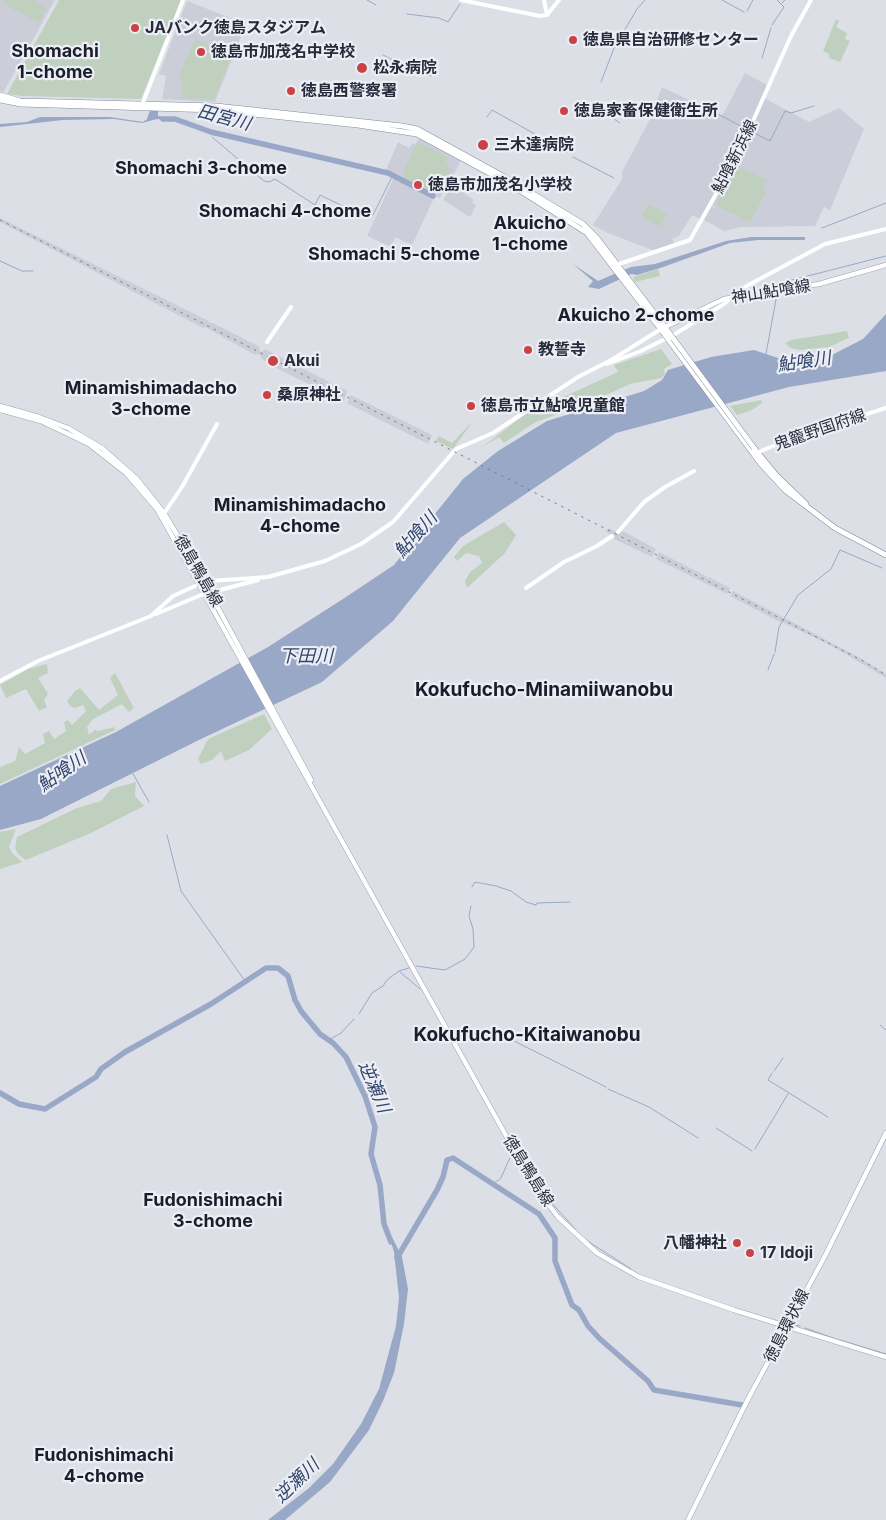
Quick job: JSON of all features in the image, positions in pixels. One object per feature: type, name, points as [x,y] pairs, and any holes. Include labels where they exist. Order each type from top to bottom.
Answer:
[{"type":"highway","points":[[0,95],[20,101],[142,105]]},
{"type":"highway","points":[[0,100],[21,104],[158,105],[358,125],[417,134],[508,183],[573,222],[595,240],[618,267],[754,451],[776,475],[813,512],[842,532],[886,555]]},
{"type":"main road","name":"神山鮎喰線","points":[[664,330],[714,303],[731,298],[819,284],[886,265]]},
{"type":"main road","name":"徳島鴨島線","points":[[0,406],[57,423],[102,448],[129,470],[163,515],[209,594],[324,808],[534,1184],[558,1217],[597,1253],[639,1277],[734,1310],[886,1357]]},
{"type":"main road","name":"徳島鴨島線","points":[[0,410],[49,424],[94,448],[131,478],[163,515]]},
{"type":"main road","name":"徳島環状線","points":[[688,1520],[747,1401],[788,1326],[886,1133]]},
{"type":"street","points":[[142,105],[183,0]]},
{"type":"street","points":[[460,0],[547,16]]},
{"type":"street","points":[[544,0],[547,16]]},
{"type":"street","points":[[547,16],[559,0]]},
{"type":"street","name":"鮎喰新浜線","points":[[618,267],[690,240],[736,159],[791,36],[811,0]]},
{"type":"street","points":[[602,365],[648,348],[691,325],[724,304],[740,289],[830,242],[886,229]]},
{"type":"street","points":[[267,342],[291,307]]},
{"type":"street","points":[[0,681],[38,661],[151,616],[209,594],[332,558],[374,536],[398,518],[456,449],[493,433],[578,376],[602,365],[664,330]]},
{"type":"street","name":"鬼籠野国府線","points":[[754,451],[886,408]]},
{"type":"street","points":[[163,515],[182,487],[217,424]]},
{"type":"street","points":[[618,532],[644,502],[665,487],[694,471]]},
{"type":"street","points":[[526,588],[564,562],[597,546],[612,536]]},
{"type":"street","points":[[210,581],[268,577]]},
{"type":"street","points":[[151,616],[173,596],[196,586]]},
{"type":"shaded area","points":[[0,0],[55,0],[3,93],[0,91]]},
{"type":"shaded area","name":"徳島市加茂名中学校","points":[[187,1],[246,24],[215,102],[162,99],[166,76],[159,74]]},
{"type":"shaded area","points":[[745,73],[767,85],[762,97],[809,122],[839,108],[864,129],[830,210],[824,207],[815,226],[741,227],[724,231],[704,220],[711,206],[719,210],[712,205],[738,161],[734,159],[700,219],[692,215],[679,236],[672,239],[674,244],[655,251],[608,233],[593,225],[622,179],[622,172],[649,121],[662,87],[722,116]]},
{"type":"shaded area","name":"徳島市加茂名小学校","points":[[419,138],[461,161],[440,198],[435,196],[412,245],[395,237],[391,247],[367,236],[395,175],[386,170],[398,142],[409,148],[413,143],[415,145]]},
{"type":"shaded area","points":[[452,185],[474,200],[472,202],[476,205],[470,217],[443,200]]},
{"type":"shaded area","points":[[0,218],[209,321],[207,323],[210,322],[219,326],[260,347],[259,350],[262,352],[265,349],[347,391],[344,401],[276,368],[262,359],[259,354],[255,355],[205,327],[203,328],[0,222]]},
{"type":"shaded area","points":[[351,395],[432,435],[428,444],[347,403]]},
{"type":"shaded area","points":[[608,528],[620,533],[623,531],[656,549],[652,557],[614,539],[615,537],[605,531]]},
{"type":"shaded area","points":[[659,552],[706,576],[708,579],[709,577],[730,588],[727,594],[656,559]]},
{"type":"shaded area","points":[[733,591],[783,617],[782,620],[780,622],[730,596]]},
{"type":"shaded area","points":[[785,618],[862,659],[886,674],[886,678],[830,645],[782,622]]},
{"type":"green space","points":[[4,0],[33,0],[47,8],[39,23],[2,3]]},
{"type":"green space","points":[[59,0],[181,0],[141,99],[7,94]]},
{"type":"green space","points":[[836,19],[839,21],[836,27],[847,33],[845,39],[850,41],[840,62],[829,58],[829,54],[823,51]]},
{"type":"green space","points":[[195,39],[232,55],[214,99],[182,98],[183,85],[179,76]]},
{"type":"green space","points":[[418,142],[448,157],[446,161],[451,170],[438,194],[405,179],[403,172]]},
{"type":"green space","points":[[737,165],[767,180],[763,189],[767,191],[750,222],[718,207],[717,202]]},
{"type":"green space","points":[[649,204],[667,214],[660,227],[641,217]]},
{"type":"green space","points":[[658,269],[660,276],[635,282],[633,277]]},
{"type":"green space","points":[[847,331],[849,338],[829,347],[800,350],[790,348],[785,343],[791,340]]},
{"type":"green space","points":[[661,349],[672,364],[664,369],[665,374],[661,378],[630,384],[534,423],[504,443],[499,437],[481,448],[524,415],[618,372],[614,365]]},
{"type":"green space","points":[[761,400],[762,403],[752,410],[737,415],[730,406]]},
{"type":"green space","points":[[473,421],[453,449],[436,441],[439,436],[452,443]]},
{"type":"green space","points":[[504,522],[516,535],[505,553],[467,588],[465,581],[470,572],[482,563],[479,556],[466,553],[457,561],[454,557],[463,546]]},
{"type":"green space","points":[[47,664],[48,673],[38,678],[48,694],[44,700],[47,707],[39,711],[26,689],[6,698],[0,685],[28,669]]},
{"type":"green space","points":[[115,673],[134,708],[129,712],[122,704],[93,719],[87,727],[89,735],[95,730],[114,727],[115,730],[0,784],[0,767],[15,761],[19,747],[25,754],[45,743],[43,734],[49,731],[54,739],[66,731],[64,722],[68,720],[72,725],[86,711],[83,705],[75,708],[70,706],[67,701],[75,691],[80,688],[99,710],[118,695],[110,678]]},
{"type":"green space","points":[[264,714],[272,729],[249,750],[225,761],[221,751],[212,760],[201,764],[198,759],[208,739]]},
{"type":"green space","points":[[136,782],[135,796],[144,806],[91,833],[26,860],[18,854],[15,848],[17,837],[77,808],[101,801],[111,789]]},
{"type":"green space","points":[[16,829],[9,847],[13,854],[22,862],[0,869],[0,832]]},
{"type":"water","points":[[150,110],[158,111],[158,116],[170,118],[169,121],[157,119],[142,123],[114,119],[63,120],[0,127],[0,124],[27,122],[40,117],[110,117],[143,122],[147,119]]},
{"type":"water","points":[[751,237],[805,237],[805,240],[758,240],[730,243],[663,267],[637,275],[631,274],[599,289],[588,287],[593,281],[573,264],[598,281],[631,267],[655,264],[726,241]]},
{"type":"water","name":"下田川","points":[[886,314],[886,371],[789,387],[616,433],[460,538],[393,621],[322,682],[201,739],[41,819],[0,830],[0,786],[116,732],[268,647],[394,565],[463,479],[498,451],[547,421],[644,391],[662,380],[668,370],[711,357],[754,350],[781,359],[830,356],[863,339]]},
{"type":"water","points":[[386,1225],[402,1257],[408,1289],[404,1324],[394,1373],[383,1401],[369,1430],[330,1482],[285,1520],[268,1520],[309,1488],[333,1464],[361,1424],[379,1389],[396,1326],[399,1298],[394,1252]]},
{"type":"waterway","points":[[367,0],[376,5]]},
{"type":"waterway","points":[[601,82],[614,48],[637,9],[645,0]]},
{"type":"waterway","points":[[722,0],[744,12]]},
{"type":"waterway","points":[[747,11],[753,0]]},
{"type":"waterway","points":[[772,25],[784,7],[777,0]]},
{"type":"waterway","points":[[782,3],[785,0]]},
{"type":"waterway","points":[[407,14],[439,18],[448,22],[460,4]]},
{"type":"waterway","points":[[762,58],[771,28]]},
{"type":"waterway","points":[[383,55],[416,71]]},
{"type":"waterway","points":[[423,73],[431,76]]},
{"type":"waterway","points":[[585,102],[600,110]]},
{"type":"waterway","points":[[703,106],[748,130]]},
{"type":"waterway","points":[[752,132],[770,141],[785,111],[791,113],[814,106]]},
{"type":"waterway","points":[[487,117],[492,110],[567,152]]},
{"type":"waterway","points":[[611,117],[620,123]]},
{"type":"waterway","name":"田宮川","points":[[163,119],[175,119],[211,132],[388,173],[433,196]]},
{"type":"waterway","points":[[212,137],[264,181],[269,182],[275,179],[315,205],[320,195],[355,212],[373,215],[393,175]]},
{"type":"waterway","points":[[573,157],[614,178]]},
{"type":"waterway","points":[[822,228],[886,203]]},
{"type":"waterway","points":[[778,288],[780,283],[886,256]]},
{"type":"waterway","points":[[0,261],[22,271],[33,271]]},
{"type":"waterway","points":[[766,354],[777,294]]},
{"type":"waterway","points":[[775,652],[779,627],[798,595],[831,569],[840,550],[882,568]]},
{"type":"waterway","points":[[768,670],[774,654]]},
{"type":"waterway","points":[[132,772],[149,802]]},
{"type":"waterway","points":[[167,835],[181,891],[245,981]]},
{"type":"waterway","points":[[472,887],[475,882],[496,886],[511,891],[526,902],[536,905],[537,903],[570,902]]},
{"type":"waterway","points":[[416,966],[445,970],[465,959],[474,947],[473,929],[469,916],[471,906]]},
{"type":"waterway","name":"逆瀬川","points":[[0,1093],[19,1104],[45,1109],[96,1077],[101,1069],[125,1052],[211,1004],[266,968],[278,968],[288,976],[295,1000],[301,1011],[320,1034],[333,1043],[346,1057],[365,1096],[375,1127],[371,1154],[380,1185],[384,1224],[391,1242]]},
{"type":"waterway","points":[[359,1014],[372,993],[383,986],[387,980],[399,971],[409,968]]},
{"type":"waterway","points":[[400,972],[420,989]]},
{"type":"waterway","points":[[329,1040],[341,1033],[354,1019]]},
{"type":"waterway","points":[[880,1025],[886,1030]]},
{"type":"waterway","points":[[512,1040],[606,1087]]},
{"type":"waterway","points":[[774,1071],[783,1058]]},
{"type":"waterway","points":[[772,1073],[768,1080],[828,1117]]},
{"type":"waterway","points":[[608,1089],[649,1107],[698,1138]]},
{"type":"waterway","points":[[755,1149],[788,1094]]},
{"type":"waterway","points":[[716,1128],[752,1151]]},
{"type":"waterway","points":[[517,1150],[546,1195]]},
{"type":"waterway","points":[[493,1184],[501,1178],[512,1153]]},
{"type":"waterway","points":[[397,1258],[437,1190],[443,1177],[447,1160],[453,1158],[539,1214],[555,1238],[555,1261],[572,1305],[579,1310],[588,1326],[600,1339],[648,1381],[654,1390],[742,1405]]},
{"type":"waterway","points":[[550,1201],[576,1230]]},
{"type":"waterway","points":[[586,1240],[631,1269]]},
{"type":"waterway","points":[[795,1325],[800,1326]]},
{"type":"waterway","points":[[805,1328],[836,1339]]},
{"type":"waterway","points":[[840,1340],[886,1354]]},
{"type":"railway","points":[[0,220],[657,555],[863,661],[886,675]]},
{"type":"place","name":"JAバンク徳島スタジアム","points":[[135,28]]},
{"type":"place","name":"徳島県自治研修センター","points":[[573,40]]},
{"type":"place","name":"徳島市加茂名中学校","points":[[201,52]]},
{"type":"place","name":"松永病院","points":[[362,68]]},
{"type":"place","name":"徳島西警察署","points":[[291,91]]},
{"type":"place","name":"徳島家畜保健衛生所","points":[[564,111]]},
{"type":"place","name":"三木達病院","points":[[483,145]]},
{"type":"place","name":"徳島市加茂名小学校","points":[[418,185]]},
{"type":"place","name":"教誓寺","points":[[528,350]]},
{"type":"place","name":"Akui","points":[[273,361]]},
{"type":"place","name":"桑原神社","points":[[267,395]]},
{"type":"place","name":"徳島市立鮎喰児童館","points":[[471,406]]},
{"type":"place","name":"八幡神社","points":[[737,1243]]},
{"type":"place","name":"17 Idoji","points":[[750,1253]]},
{"type":"district","name":"Shomachi 1-chome","points":[[55,62]]},
{"type":"district","name":"Shomachi 3-chome","points":[[201,169]]},
{"type":"district","name":"Shomachi 4-chome","points":[[285,212]]},
{"type":"district","name":"Akuicho 1-chome","points":[[530,234]]},
{"type":"district","name":"Shomachi 5-chome","points":[[394,255]]},
{"type":"district","name":"Akuicho 2-chome","points":[[636,316]]},
{"type":"district","name":"Minamishimadacho 3-chome","points":[[151,399]]},
{"type":"district","name":"Minamishimadacho 4-chome","points":[[300,516]]},
{"type":"district","name":"Kokufucho-Minamiiwanobu","points":[[544,690]]},
{"type":"district","name":"Kokufucho-Kitaiwanobu","points":[[527,1035]]},
{"type":"district","name":"Fudonishimachi 3-chome","points":[[213,1211]]},
{"type":"district","name":"Fudonishimachi 4-chome","points":[[104,1466]]},
{"type":"water label","name":"鮎喰川","points":[[804,362]]},
{"type":"water label","name":"鮎喰川","points":[[416,535]]},
{"type":"water label","name":"鮎喰川","points":[[62,772]]}]
